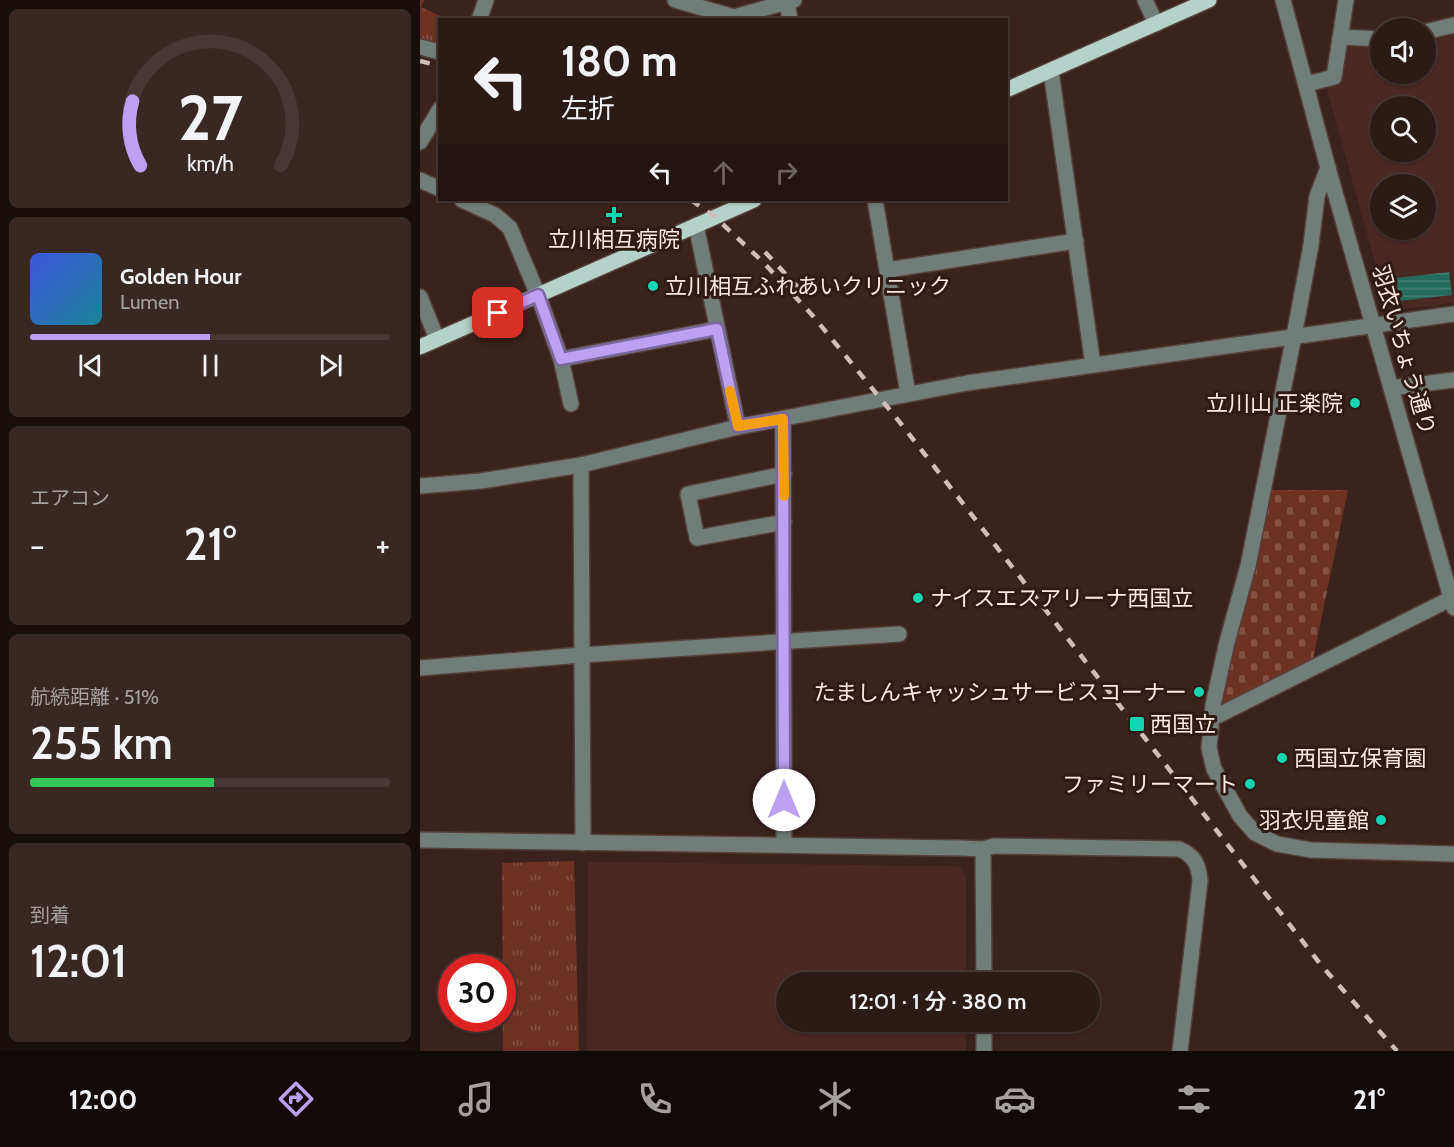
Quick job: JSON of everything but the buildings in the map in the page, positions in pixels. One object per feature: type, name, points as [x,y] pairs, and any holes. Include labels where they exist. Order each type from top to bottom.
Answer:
[{"type":"main road","points":[[1008,89],[1209,0]]},
{"type":"main road","points":[[420,347],[752,201]]},
{"type":"street","points":[[480,18],[486,0]]},
{"type":"street","points":[[675,0],[734,17],[790,1],[790,18]]},
{"type":"street","points":[[1145,0],[1156,24]]},
{"type":"street","name":"羽衣いちょう通り","points":[[1283,0],[1328,168],[1453,601]]},
{"type":"street","points":[[1307,84],[1334,77],[1346,0]]},
{"type":"street","points":[[1436,29],[1454,25]]},
{"type":"street","points":[[1340,37],[1370,38]]},
{"type":"street","points":[[420,47],[438,52]]},
{"type":"street","points":[[1051,71],[1093,365]]},
{"type":"street","points":[[420,142],[438,112]]},
{"type":"street","points":[[1328,168],[1317,196],[1311,245],[1294,336],[1248,566],[1227,642],[1211,719],[1209,748],[1214,769],[1240,816],[1255,833],[1276,844],[1311,850],[1454,854]]},
{"type":"street","points":[[420,180],[438,188]]},
{"type":"street","points":[[464,201],[495,215],[510,228],[561,359],[572,404]]},
{"type":"street","points":[[875,201],[908,394]]},
{"type":"street","points":[[696,225],[738,426]]},
{"type":"street","points":[[887,270],[1076,241]]},
{"type":"street","points":[[420,297],[437,339]]},
{"type":"street","points":[[420,486],[481,481],[581,465],[738,426],[908,394],[1093,365],[1454,314]]},
{"type":"street","points":[[561,359],[717,329]]},
{"type":"street","points":[[1391,388],[1454,380]]},
{"type":"street","points":[[783,419],[784,846]]},
{"type":"street","points":[[581,465],[583,843]]},
{"type":"street","points":[[784,474],[688,494],[697,538],[784,522]]},
{"type":"street","points":[[1211,719],[1453,601]]},
{"type":"street","points":[[420,668],[899,634]]},
{"type":"street","points":[[420,840],[983,849],[994,846],[1166,848],[1186,852],[1194,858],[1200,880],[1180,1051]]},
{"type":"street","points":[[983,849],[984,972]]},
{"type":"street","points":[[984,1032],[984,1051]]},
{"type":"shaded area","points":[[1454,30],[1454,303],[1394,310],[1386,302],[1326,86],[1343,47],[1352,42],[1370,43],[1370,84],[1436,84],[1436,34]]},
{"type":"shaded area","points":[[588,862],[958,866],[966,876],[966,972],[776,972],[776,1032],[966,1032],[966,1051],[587,1051]]},
{"type":"green space","points":[[420,0],[424,0],[421,7],[445,18],[438,18],[438,43],[420,38]]},
{"type":"green space","points":[[1270,490],[1348,490],[1313,659],[1219,707]]},
{"type":"green space","points":[[574,861],[579,1051],[503,1051],[503,1032],[516,1032],[516,954],[502,954],[502,863]]},
{"type":"water","points":[[1449,272],[1452,295],[1399,301],[1396,278]]},
{"type":"railway","points":[[420,61],[438,66]]},
{"type":"railway","points":[[692,201],[715,217],[763,262],[813,316],[902,425],[1321,965],[1397,1051]]},
{"type":"railway","points":[[765,252],[806,296]]},
{"type":"slow traffic","points":[[730,391],[738,426],[783,419],[784,496]]},
{"type":"place","name":"立川相互病院","points":[[614,215]]},
{"type":"place","name":"立川相互ふれあいクリニック","points":[[653,286]]},
{"type":"place","name":"立川山 正楽院","points":[[1355,403]]},
{"type":"place","name":"ナイスエスアリーナ西国立","points":[[918,598]]},
{"type":"place","name":"たましんキャッシュサービスコーナー","points":[[1199,692]]},
{"type":"place","name":"西国立","points":[[1137,724]]},
{"type":"place","name":"西国立保育園","points":[[1282,758]]},
{"type":"place","name":"ファミリーマート","points":[[1250,784]]},
{"type":"place","name":"羽衣児童館","points":[[1381,820]]},
{"type":"route","points":[[498,313],[538,295],[561,359],[717,329],[738,426],[783,419],[784,800]]}]
